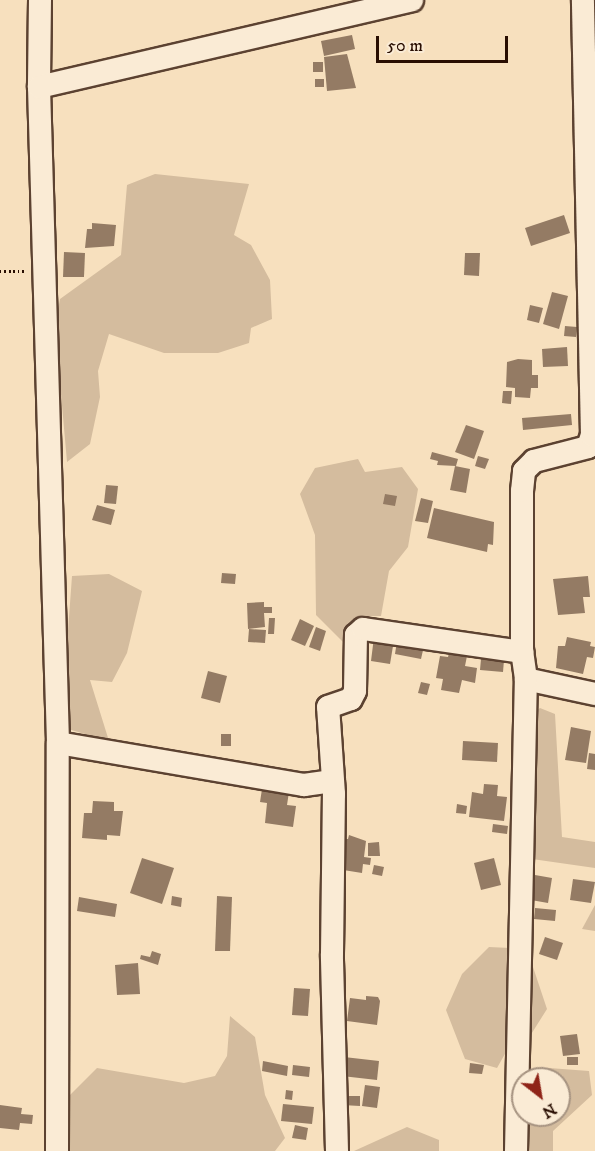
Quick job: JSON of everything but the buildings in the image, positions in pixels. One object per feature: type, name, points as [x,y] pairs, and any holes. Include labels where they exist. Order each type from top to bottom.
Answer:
[{"type":"street","points":[[40,0],[39,87],[58,743],[57,1151]]},
{"type":"street","points":[[39,87],[412,0]]},
{"type":"street","points":[[516,1151],[526,679],[522,652],[520,522],[524,471],[534,461],[588,447],[591,435],[583,0]]},
{"type":"street","points":[[337,1151],[328,707],[351,699],[355,691],[356,635],[363,629],[522,652]]},
{"type":"street","points":[[526,679],[595,694]]},
{"type":"street","points":[[58,743],[304,785],[331,781]]},
{"type":"path","points":[[0,271],[44,270]]},
{"type":"shaded area","points":[[155,174],[249,184],[234,235],[251,245],[270,280],[272,319],[251,328],[249,343],[218,353],[164,353],[109,334],[98,371],[100,397],[90,444],[67,462],[55,326],[60,299],[121,255],[127,185]]},
{"type":"shaded area","points":[[358,459],[365,472],[402,467],[418,489],[408,547],[389,571],[381,616],[358,616],[348,647],[316,615],[315,535],[300,494],[315,468]]},
{"type":"shaded area","points":[[109,574],[142,591],[127,653],[112,682],[90,680],[109,741],[61,727],[72,576]]},
{"type":"shaded area","points":[[540,708],[555,714],[562,837],[595,842],[595,868],[525,858],[523,721]]},
{"type":"shaded area","points":[[595,905],[595,931],[582,929]]},
{"type":"shaded area","points":[[489,947],[527,949],[547,1009],[530,1036],[510,1045],[497,1068],[465,1059],[446,1010],[462,974]]},
{"type":"shaded area","points":[[230,1016],[255,1037],[265,1095],[285,1138],[275,1151],[63,1151],[63,1102],[97,1068],[184,1083],[215,1076],[227,1056]]},
{"type":"shaded area","points":[[571,1070],[589,1071],[592,1095],[571,1114]]},
{"type":"shaded area","points":[[407,1127],[439,1140],[439,1151],[354,1151]]},
{"type":"shaded area","points":[[524,1127],[557,1127],[553,1131],[553,1151],[521,1151]]}]
